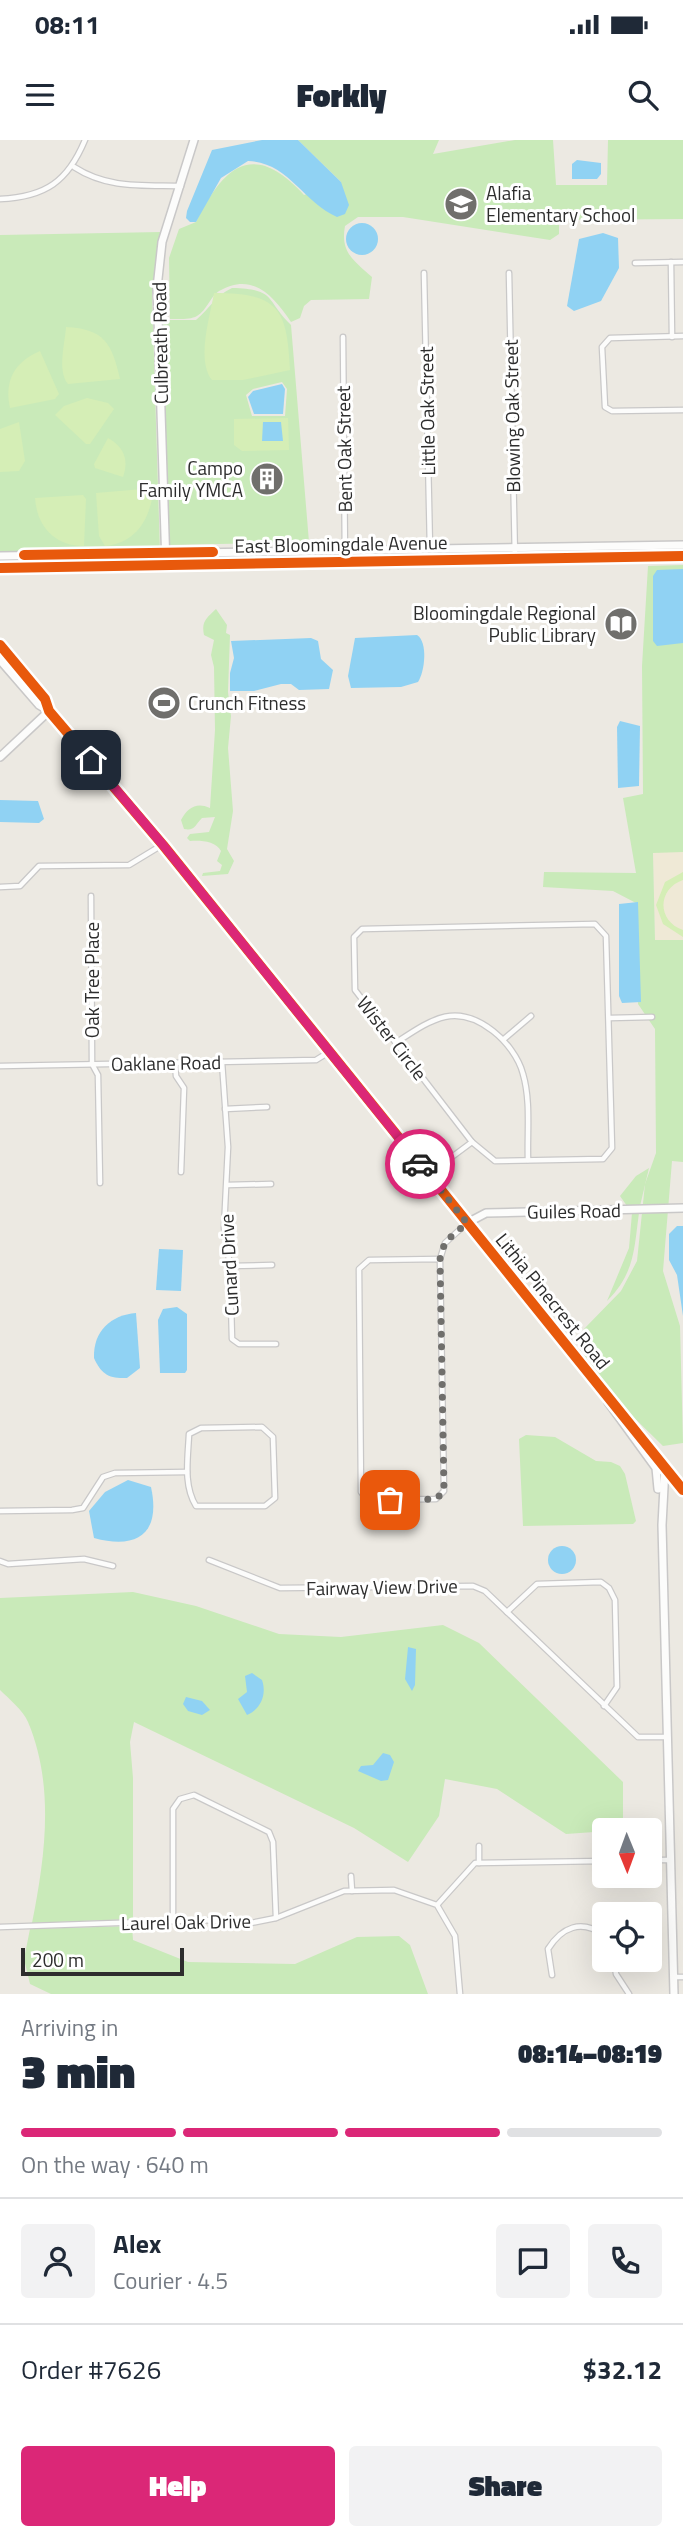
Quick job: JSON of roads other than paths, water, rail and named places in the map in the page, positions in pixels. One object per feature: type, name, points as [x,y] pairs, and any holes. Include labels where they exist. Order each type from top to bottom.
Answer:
[{"type":"main road","name":"Culbreath Road","points":[[166,566],[157,288],[162,242],[182,186],[194,140]]},
{"type":"main road","name":"East Bloomingdale Avenue","points":[[0,556],[165,551],[345,552],[683,545]]},
{"type":"main road","name":"East Bloomingdale Avenue","points":[[0,568],[683,556]]},
{"type":"main road","name":"Lithia Pinecrest Road","points":[[0,645],[45,699],[49,711]]},
{"type":"main road","name":"Lithia Pinecrest Road","points":[[0,660],[39,705],[49,711],[163,845],[606,1394],[661,1469],[683,1490]]},
{"type":"main road","points":[[0,757],[49,711]]},
{"type":"main road","name":"Guiles Road","points":[[467,1223],[486,1213],[683,1208]]},
{"type":"main road","points":[[661,1469],[674,1994]]},
{"type":"main road","points":[[671,1864],[683,1868]]},
{"type":"street","points":[[0,199],[37,193],[74,167],[86,140]]},
{"type":"street","points":[[74,167],[94,180],[113,185],[182,186]]},
{"type":"street","points":[[671,262],[672,337]]},
{"type":"street","points":[[635,263],[683,262]]},
{"type":"street","name":"Little Oak Street","points":[[424,273],[429,550]]},
{"type":"street","name":"Blowing Oak Street","points":[[509,273],[516,560]]},
{"type":"street","name":"Bent Oak Street","points":[[343,337],[345,561]]},
{"type":"street","points":[[683,337],[604,341],[601,347],[602,400],[612,411],[683,410]]},
{"type":"street","points":[[0,887],[20,886],[39,866],[130,865],[163,845]]},
{"type":"street","name":"Oak Tree Place","points":[[91,896],[92,1064],[98,1075],[100,1183]]},
{"type":"street","name":"Wister Circle","points":[[595,925],[606,936],[612,1148],[603,1159],[495,1161],[472,1142],[397,1042],[355,989],[354,937],[362,929],[595,925]]},
{"type":"street","points":[[397,1042],[427,1022],[457,1015],[476,1018],[504,1039],[523,1072],[528,1160]]},
{"type":"street","points":[[504,1039],[531,1016]]},
{"type":"street","points":[[610,1017],[652,1017]]},
{"type":"street","name":"Oaklane Road","points":[[0,1066],[316,1060],[330,1052]]},
{"type":"street","name":"Cunard Drive","points":[[222,1062],[229,1147],[224,1228],[230,1266],[232,1339],[239,1344],[276,1344]]},
{"type":"street","points":[[175,1063],[176,1076],[184,1088],[181,1172]]},
{"type":"street","points":[[225,1109],[267,1107]]},
{"type":"street","points":[[429,1174],[472,1142]]},
{"type":"street","points":[[227,1185],[271,1184]]},
{"type":"street","points":[[440,1259],[369,1260],[359,1269],[361,1492],[367,1500],[436,1499],[444,1491],[440,1259],[445,1242],[467,1223]]},
{"type":"street","points":[[230,1266],[272,1265]]},
{"type":"street","points":[[262,1427],[274,1437],[275,1498],[265,1506],[195,1506],[190,1497],[187,1472],[189,1434],[201,1428],[262,1427]]},
{"type":"street","points":[[0,1511],[72,1510],[83,1507],[103,1477],[115,1474],[187,1472]]},
{"type":"street","points":[[0,1562],[8,1564],[85,1559],[113,1566]]},
{"type":"street","name":"Fairway View Drive","points":[[209,1560],[280,1588],[473,1586],[485,1591],[639,1737],[668,1737]]},
{"type":"street","points":[[508,1612],[537,1584],[601,1582],[609,1588],[615,1600],[617,1687],[604,1706]]},
{"type":"street","points":[[173,1921],[173,1809],[180,1799],[194,1795],[269,1832],[273,1842],[276,1917]]},
{"type":"street","points":[[479,1846],[479,1863]]},
{"type":"street","points":[[460,1994],[455,1936],[438,1905],[469,1866],[479,1863],[592,1861]]},
{"type":"street","points":[[662,1862],[671,1864]]},
{"type":"street","points":[[351,1876],[352,1891]]},
{"type":"street","name":"Laurel Oak Drive","points":[[0,1927],[173,1921],[251,1923],[276,1917],[344,1891],[394,1890],[438,1905]]},
{"type":"street","points":[[552,1975],[548,1949],[556,1936],[568,1928],[585,1925],[592,1929]]},
{"type":"street","points":[[616,1972],[629,1994]]},
{"type":"street","points":[[674,1977],[683,1977]]},
{"type":"water","points":[[262,140],[298,140],[341,182],[349,205],[345,214],[337,217],[314,202],[274,168],[248,161],[221,178],[196,222],[190,222],[186,218],[187,211],[212,150]]},
{"type":"water","points":[[577,160],[601,163],[601,174],[597,179],[572,179],[572,164]]},
{"type":"water","points":[[362,223],[373,228],[378,239],[373,250],[362,255],[351,250],[346,239],[351,228]]},
{"type":"water","points":[[603,233],[618,238],[619,268],[601,301],[574,311],[567,306],[579,239]]},
{"type":"water","points":[[282,384],[285,389],[283,414],[254,414],[248,397],[253,391]]},
{"type":"water","points":[[263,422],[281,422],[283,441],[262,441]]},
{"type":"water","points":[[683,569],[683,643],[657,646],[653,641],[653,576],[657,570]]},
{"type":"water","points":[[417,635],[423,644],[424,657],[418,682],[401,687],[351,688],[348,676],[355,638]]},
{"type":"water","points":[[311,638],[318,641],[321,659],[333,670],[329,689],[299,690],[291,684],[281,684],[254,691],[230,691],[230,673],[234,658],[231,641]]},
{"type":"water","points":[[620,721],[640,726],[639,786],[618,788],[617,727]]},
{"type":"water","points":[[0,800],[38,801],[44,819],[39,823],[0,822]]},
{"type":"water","points":[[638,902],[641,1002],[622,1003],[619,996],[619,904]]},
{"type":"water","points":[[677,1226],[683,1226],[683,1316],[677,1275],[669,1260],[669,1234]]},
{"type":"water","points":[[159,1249],[183,1250],[181,1291],[156,1290]]},
{"type":"water","points":[[177,1307],[187,1314],[187,1370],[185,1373],[160,1373],[158,1320],[163,1309]]},
{"type":"water","points":[[136,1313],[140,1368],[127,1378],[115,1378],[100,1368],[94,1358],[94,1348],[100,1332],[111,1321]]},
{"type":"water","points":[[128,1480],[151,1487],[153,1516],[149,1527],[143,1534],[123,1542],[94,1538],[89,1511],[105,1492]]},
{"type":"water","points":[[562,1546],[572,1550],[576,1560],[572,1570],[562,1574],[552,1570],[548,1560],[552,1550]]},
{"type":"water","points":[[408,1647],[416,1649],[415,1685],[412,1691],[405,1679]]},
{"type":"water","points":[[252,1673],[262,1680],[263,1696],[256,1709],[247,1715],[238,1699],[247,1692],[245,1676]]},
{"type":"water","points":[[186,1697],[202,1701],[210,1710],[202,1715],[188,1711],[183,1704]]},
{"type":"water","points":[[383,1753],[390,1755],[394,1762],[388,1780],[381,1781],[358,1771],[361,1766],[373,1765]]},
{"type":"place","name":"Alafia Elementary School","points":[[461,204]]},
{"type":"place","name":"Campo Family YMCA","points":[[267,479]]},
{"type":"place","name":"Bloomingdale Regional Public Library","points":[[621,624]]},
{"type":"place","name":"Crunch Fitness","points":[[164,703]]}]
